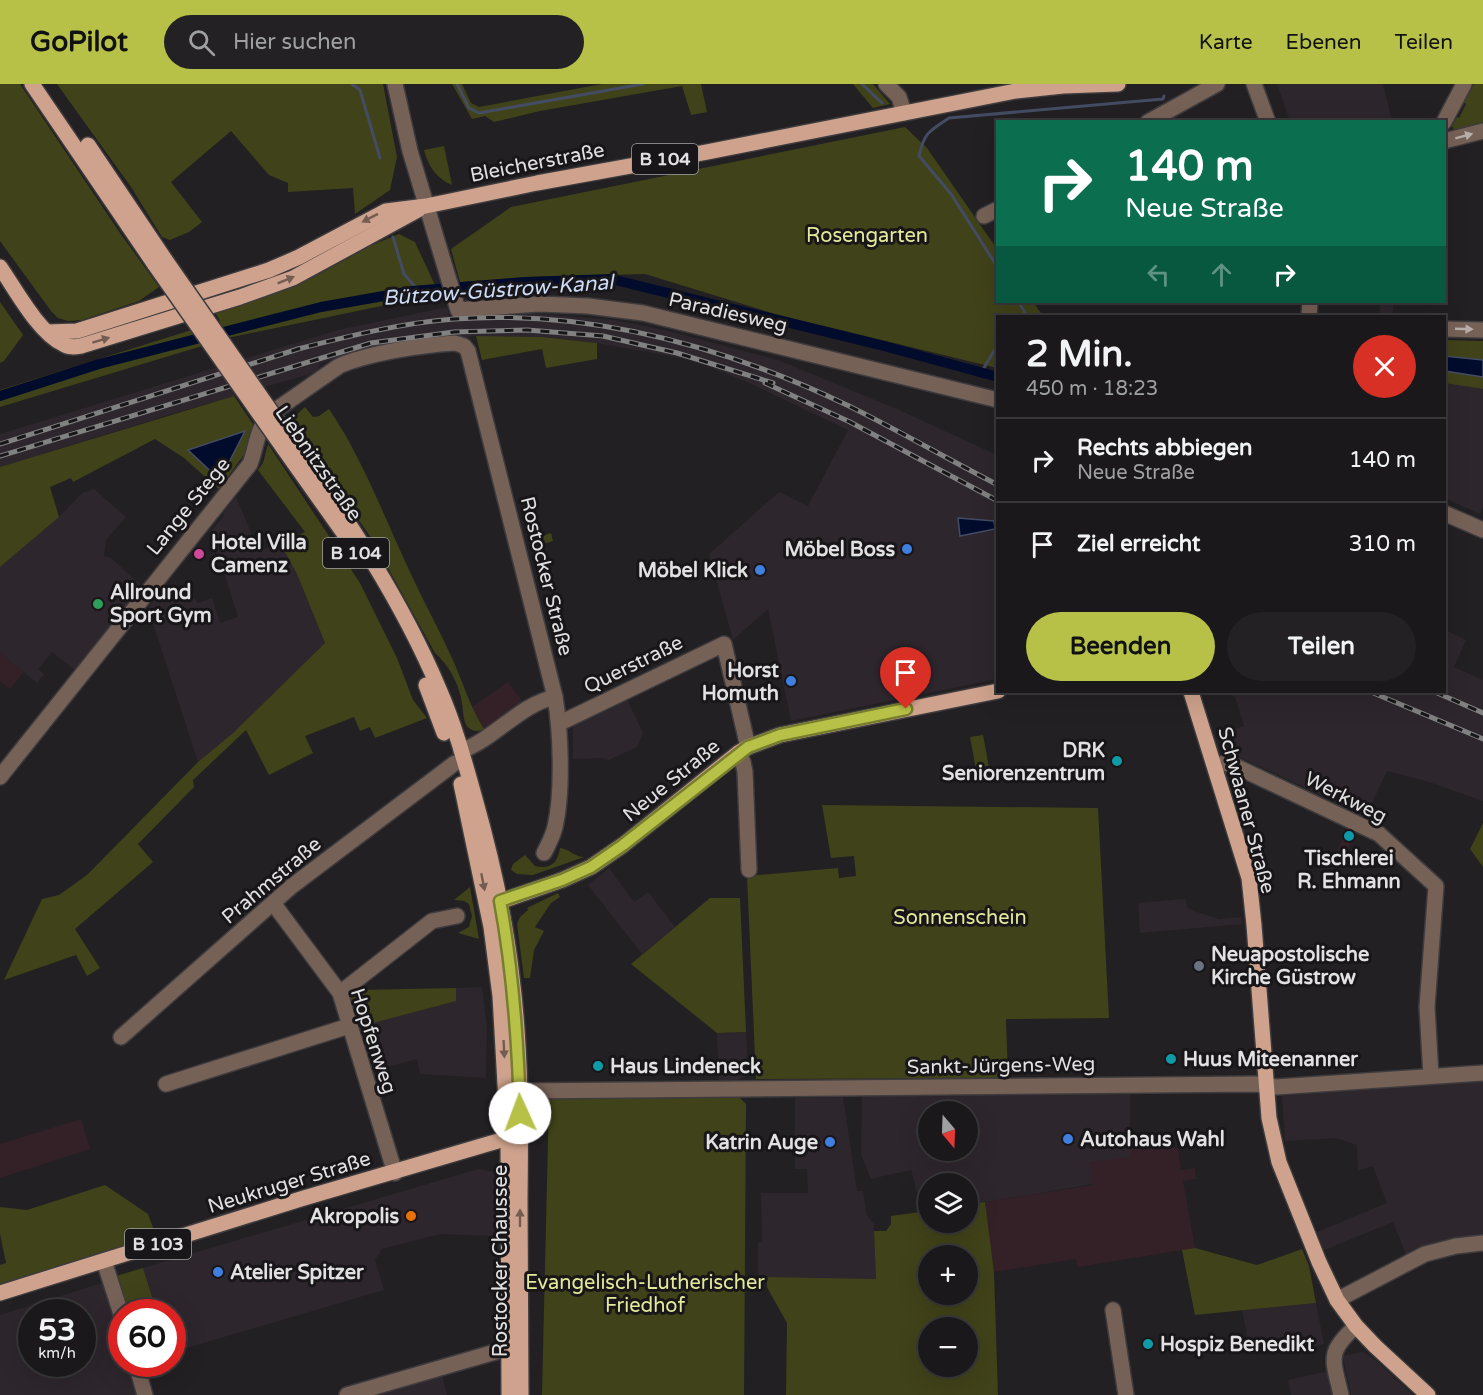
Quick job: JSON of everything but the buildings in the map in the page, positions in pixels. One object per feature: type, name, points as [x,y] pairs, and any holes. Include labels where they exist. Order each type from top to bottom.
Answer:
[{"type":"main road","name":"Liebnitzstraße","points":[[32,84],[161,263],[288,446],[364,565],[396,623],[458,757],[494,903]]},
{"type":"main road","name":"B 104","points":[[45,84],[161,263]]},
{"type":"main road","name":"Bleicherstraße","points":[[0,267],[48,332],[77,331],[269,270],[299,257],[386,211],[426,206],[1038,86],[1118,84]]},
{"type":"main road","name":"Neue Straße","points":[[494,903],[562,880],[591,867],[623,845],[743,750],[780,735],[996,691]]},
{"type":"main road","name":"Schwaaner Straße","points":[[1191,693],[1249,878],[1266,1086],[1272,1138],[1279,1162],[1318,1262],[1337,1300],[1374,1346],[1428,1395]]},
{"type":"main road","name":"B 104","points":[[494,903],[512,978],[519,1091]]},
{"type":"main road","name":"B 104","points":[[494,903],[500,996],[514,1136]]},
{"type":"main road","name":"Rostocker Chaussee","points":[[509,1395],[514,1136],[519,1091]]},
{"type":"main road","name":"Rostocker Chaussee","points":[[514,1136],[521,1395]]},
{"type":"main road","name":"Neukruger Straße","points":[[0,1293],[304,1198],[514,1136]]},
{"type":"street","points":[[395,84],[410,151],[426,206]]},
{"type":"street","points":[[886,84],[899,97],[904,113]]},
{"type":"street","points":[[1152,120],[1216,84]]},
{"type":"street","points":[[1254,84],[1267,120]]},
{"type":"street","points":[[1265,84],[1277,120]]},
{"type":"street","points":[[1445,120],[1464,84]]},
{"type":"street","points":[[1446,140],[1483,131]]},
{"type":"street","name":"Paradiesweg","points":[[426,206],[458,310],[539,304],[588,306],[643,313],[996,400]]},
{"type":"street","points":[[1446,329],[1483,330]]},
{"type":"street","name":"Rostocker Straße","points":[[455,343],[464,346],[468,351],[560,723],[558,808],[555,830],[544,853]]},
{"type":"street","name":"Lange Stege","points":[[0,777],[250,464],[261,424],[270,414],[339,366],[350,361],[455,343]]},
{"type":"street","points":[[1446,514],[1483,530]]},
{"type":"street","name":"Querstraße","points":[[560,723],[724,644],[743,750]]},
{"type":"street","name":"Prahmstraße","points":[[121,1037],[317,866],[458,757],[533,704],[555,697]]},
{"type":"street","points":[[743,750],[749,870]]},
{"type":"street","name":"Werkweg","points":[[1215,766],[1225,763],[1233,765],[1379,834],[1436,886],[1426,1007],[1431,1076]]},
{"type":"street","name":"Hopfenweg","points":[[273,903],[340,993],[394,1173]]},
{"type":"street","points":[[340,993],[432,921],[457,916]]},
{"type":"street","points":[[166,1084],[349,1026]]},
{"type":"street","name":"Sankt-Jürgens-Weg","points":[[519,1091],[1254,1084],[1276,1087],[1483,1072]]},
{"type":"street","points":[[1337,1300],[1425,1254],[1455,1246],[1483,1243]]},
{"type":"street","points":[[104,1261],[116,1299]]},
{"type":"street","points":[[1113,1310],[1126,1395]]},
{"type":"street","points":[[1341,1395],[1333,1358],[1340,1341],[1356,1326]]},
{"type":"street","points":[[347,1395],[502,1350],[509,1350]]},
{"type":"street","points":[[140,1377],[145,1395]]},
{"type":"shaded area","points":[[1277,84],[1383,84],[1392,120],[1290,120]]},
{"type":"shaded area","points":[[1380,303],[1393,303],[1393,315],[1380,315]]},
{"type":"shaded area","points":[[447,307],[449,316],[516,312],[615,320],[664,330],[778,360],[897,409],[996,455],[996,679],[791,721],[768,609],[733,640],[709,554],[779,492],[808,506],[848,430],[747,382],[692,360],[597,343],[542,337],[476,336],[375,349],[320,363],[317,372],[0,467],[0,434],[338,330]]},
{"type":"shaded area","points":[[1446,382],[1483,389],[1483,506],[1480,514],[1446,498]]},
{"type":"shaded area","points":[[94,489],[126,517],[106,540],[104,556],[111,558],[142,586],[76,671],[52,652],[38,669],[44,674],[37,683],[0,653],[0,567],[59,517],[82,493]]},
{"type":"shaded area","points":[[236,497],[259,551],[280,543],[297,574],[325,643],[233,733],[198,762],[148,608],[163,589],[178,602],[188,591],[198,603],[212,598],[220,623],[238,617],[211,531]]},
{"type":"shaded area","points":[[1446,630],[1466,640],[1454,667],[1483,680],[1483,801],[1429,782],[1387,771],[1366,816],[1222,749],[1218,735],[1244,726],[1235,697],[1225,693],[1446,693]]},
{"type":"shaded area","points":[[0,653],[24,672],[10,689],[0,681]]},
{"type":"shaded area","points":[[508,682],[522,701],[484,729],[472,707]]},
{"type":"shaded area","points":[[627,699],[643,733],[637,747],[609,760],[603,758],[573,759],[573,724]]},
{"type":"shaded area","points":[[1348,827],[1357,831],[1345,856],[1334,857]]},
{"type":"shaded area","points":[[609,868],[634,902],[648,892],[675,927],[642,954],[588,885]]},
{"type":"shaded area","points":[[1186,899],[1187,907],[1194,911],[1219,919],[1241,917],[1242,924],[1140,933],[1138,903]]},
{"type":"shaded area","points":[[482,987],[487,1028],[486,1078],[420,1074],[417,1059],[387,1067],[374,1022],[456,1001],[456,988]]},
{"type":"shaded area","points":[[746,1032],[748,1075],[738,1080],[719,1081],[717,1033]]},
{"type":"shaded area","points":[[1483,1080],[1483,1238],[1407,1257],[1393,1222],[1324,1250],[1317,1232],[1387,1203],[1373,1166],[1358,1171],[1357,1145],[1336,1138],[1285,1141],[1282,1096]]},
{"type":"shaded area","points":[[1014,1092],[1130,1093],[1130,1157],[1093,1184],[978,1203],[978,1173],[918,1173],[918,1196],[911,1170],[871,1179],[861,1155],[862,1095]]},
{"type":"shaded area","points":[[843,1097],[857,1191],[863,1191],[867,1216],[874,1224],[876,1279],[758,1277],[758,1242],[762,1242],[761,1193],[808,1193],[807,1169],[795,1169],[795,1098]]},
{"type":"shaded area","points":[[81,1119],[90,1149],[0,1178],[0,1144]]},
{"type":"shaded area","points":[[1178,1148],[1181,1170],[1195,1168],[1196,1179],[1183,1181],[1195,1248],[1078,1267],[1076,1259],[994,1272],[985,1202],[1093,1185],[1090,1162],[1130,1157],[1130,1149]]},
{"type":"shaded area","points":[[478,1169],[495,1172],[496,1236],[440,1234],[382,1249],[375,1260],[384,1290],[186,1348],[186,1299],[153,1299],[143,1268]]},
{"type":"shaded area","points":[[105,1282],[110,1299],[108,1299],[108,1377],[134,1377],[140,1395],[0,1395],[0,1315],[18,1309],[18,1377],[96,1377],[96,1299],[51,1299]]},
{"type":"shaded area","points":[[1316,1303],[1324,1344],[1284,1353],[1280,1338],[1249,1344],[1242,1310]]},
{"type":"shaded area","points":[[1362,1352],[1373,1358],[1413,1395],[1351,1395],[1343,1356]]},
{"type":"shaded area","points":[[441,1371],[447,1395],[359,1395]]},
{"type":"shaded area","points":[[1329,1371],[1334,1395],[1291,1395],[1288,1380]]},
{"type":"green space","points":[[0,84],[20,84],[159,287],[139,301],[82,320],[68,321],[58,318],[51,311],[0,241]]},
{"type":"green space","points":[[57,84],[383,84],[397,157],[390,190],[355,214],[353,188],[288,192],[288,183],[269,175],[231,131],[171,182],[202,222],[189,232],[170,240],[162,237],[131,187]]},
{"type":"green space","points":[[452,84],[462,84],[471,103],[479,107],[602,84],[701,84],[707,112],[691,115],[682,86],[540,111],[494,122],[485,116],[472,119]]},
{"type":"green space","points":[[853,84],[873,84],[890,104],[873,108]]},
{"type":"green space","points":[[1474,84],[1483,84],[1483,122],[1454,130],[1452,126],[1457,117],[1459,118],[1466,104],[1464,102]]},
{"type":"green space","name":"Rosengarten","points":[[905,127],[927,148],[996,248],[996,303],[1034,303],[1042,315],[996,315],[996,368],[775,314],[645,274],[526,277],[460,282],[451,249],[511,207]]},
{"type":"green space","points":[[444,146],[452,185],[434,171],[424,150]]},
{"type":"green space","points":[[399,234],[415,242],[439,294],[232,337],[0,407],[0,390],[220,321],[215,312],[312,278],[370,246]]},
{"type":"green space","points":[[0,302],[23,335],[4,361],[0,363]]},
{"type":"green space","points":[[476,336],[542,337],[597,343],[597,359],[546,368],[542,349],[482,360]]},
{"type":"green space","points":[[1446,340],[1483,341],[1483,360],[1446,356]]},
{"type":"green space","points":[[1446,371],[1483,377],[1483,389],[1446,383]]},
{"type":"green space","points":[[234,396],[253,424],[248,449],[219,489],[184,458],[155,439],[73,482],[71,478],[50,487],[59,517],[0,567],[0,467]]},
{"type":"green space","points":[[305,407],[313,417],[329,409],[341,428],[372,489],[484,729],[475,731],[467,726],[461,696],[453,675],[435,653],[372,539],[290,421]]},
{"type":"green space","points":[[268,444],[360,583],[397,658],[413,700],[427,718],[375,738],[370,727],[360,731],[354,717],[305,736],[313,753],[269,775],[246,730],[193,780],[194,787],[138,844],[153,862],[75,929],[100,968],[87,976],[76,955],[4,980],[42,899],[59,895],[87,875],[198,762],[233,733],[325,643],[297,574],[280,543],[305,532],[258,470],[263,463]]},
{"type":"green space","points":[[551,533],[553,541],[530,548],[529,540]]},
{"type":"green space","points":[[983,735],[991,778],[978,780],[970,737]]},
{"type":"green space","name":"Sonnenschein","points":[[822,805],[1098,808],[1109,1018],[1006,1019],[1008,1078],[756,1079],[747,876],[838,868],[839,878],[856,876],[854,856],[831,858]]},
{"type":"green space","points":[[1483,823],[1483,867],[1470,849]]},
{"type":"green space","points":[[560,848],[584,857],[533,875],[517,874],[511,870],[513,864],[525,855],[535,866],[549,866],[557,858]]},
{"type":"green space","points":[[470,887],[479,939],[458,933],[469,927],[472,916],[469,904],[454,900]]},
{"type":"green space","points":[[558,893],[560,897],[551,903],[535,927],[544,931],[534,950],[530,978],[524,978],[517,924],[520,917],[528,910],[527,908]]},
{"type":"green space","points":[[710,898],[740,898],[746,1032],[717,1033],[631,964]]},
{"type":"green space","points":[[456,988],[456,1001],[358,1027],[349,997],[358,990]]},
{"type":"green space","name":"Evangelisch-Lutherischer Friedhof","points":[[738,1096],[746,1104],[744,1395],[542,1395],[549,1098]]},
{"type":"green space","points":[[105,1185],[148,1214],[156,1236],[152,1240],[0,1285],[0,1265],[6,1263],[0,1234],[0,1207],[27,1210]]},
{"type":"green space","points":[[985,1202],[994,1272],[998,1395],[786,1395],[787,1323],[767,1287],[767,1277],[876,1279],[874,1231],[886,1231],[891,1224],[891,1216],[918,1212],[918,1233],[978,1233],[978,1203]]},
{"type":"green space","points":[[1195,1248],[1257,1265],[1302,1249],[1309,1266],[1316,1303],[1195,1315],[1182,1250]]},
{"type":"green space","points":[[143,1268],[153,1299],[123,1299],[116,1276]]},
{"type":"water","points":[[1446,356],[1483,360],[1483,377],[1446,371]]},
{"type":"water","points":[[245,431],[220,480],[188,450]]},
{"type":"water","points":[[958,518],[994,521],[995,529],[960,536]]},
{"type":"waterway","points":[[352,84],[360,90],[380,158]]},
{"type":"waterway","points":[[457,84],[469,108],[479,113],[643,84]]},
{"type":"waterway","points":[[862,84],[882,103]]},
{"type":"waterway","points":[[996,265],[951,194],[919,156],[928,133],[949,118],[1163,99],[1164,96]]},
{"type":"waterway","points":[[393,237],[404,274],[419,291]]},
{"type":"waterway","name":"Bützow-Güstrow-Kanal","points":[[0,396],[99,364],[321,307],[412,291],[526,282],[611,279],[884,346],[996,376]]},
{"type":"waterway","points":[[1019,303],[1025,312],[1024,315]]},
{"type":"waterway","points":[[981,373],[996,347]]},
{"type":"railway","points":[[0,444],[317,344],[414,324],[454,319],[505,317],[556,320],[607,327],[657,337],[755,366],[849,406],[996,484]]},
{"type":"railway","points":[[0,456],[371,343],[454,332],[527,330],[603,336],[677,353],[773,383]]},
{"type":"railway","points":[[765,383],[850,422],[996,500]]},
{"type":"railway","points":[[1373,693],[1483,739]]},
{"type":"railway","points":[[1437,693],[1483,713]]},
{"type":"place","name":"Möbel Boss","points":[[907,549]]},
{"type":"place","name":"Hotel Villa Camenz","points":[[199,554]]},
{"type":"place","name":"Möbel Klick","points":[[760,570]]},
{"type":"place","name":"Allround Sport Gym","points":[[98,604]]},
{"type":"place","name":"Horst Homuth","points":[[791,681]]},
{"type":"place","name":"DRK Seniorenzentrum","points":[[1117,761]]},
{"type":"place","name":"Tischlerei R. Ehmann","points":[[1349,836]]},
{"type":"place","name":"Neuapostolische Kirche Güstrow","points":[[1199,966]]},
{"type":"place","name":"Huus Miteenanner","points":[[1171,1059]]},
{"type":"place","name":"Haus Lindeneck","points":[[598,1066]]},
{"type":"place","name":"Autohaus Wahl","points":[[1068,1139]]},
{"type":"place","name":"Katrin Auge","points":[[830,1142]]},
{"type":"place","name":"Akropolis","points":[[411,1216]]},
{"type":"place","name":"Atelier Spitzer","points":[[218,1272]]},
{"type":"place","name":"Hospiz Benedikt","points":[[1148,1344]]},
{"type":"route","points":[[520,1113],[517,1029],[500,901],[562,880],[591,867],[623,845],[748,747],[780,735],[906,709]]}]
